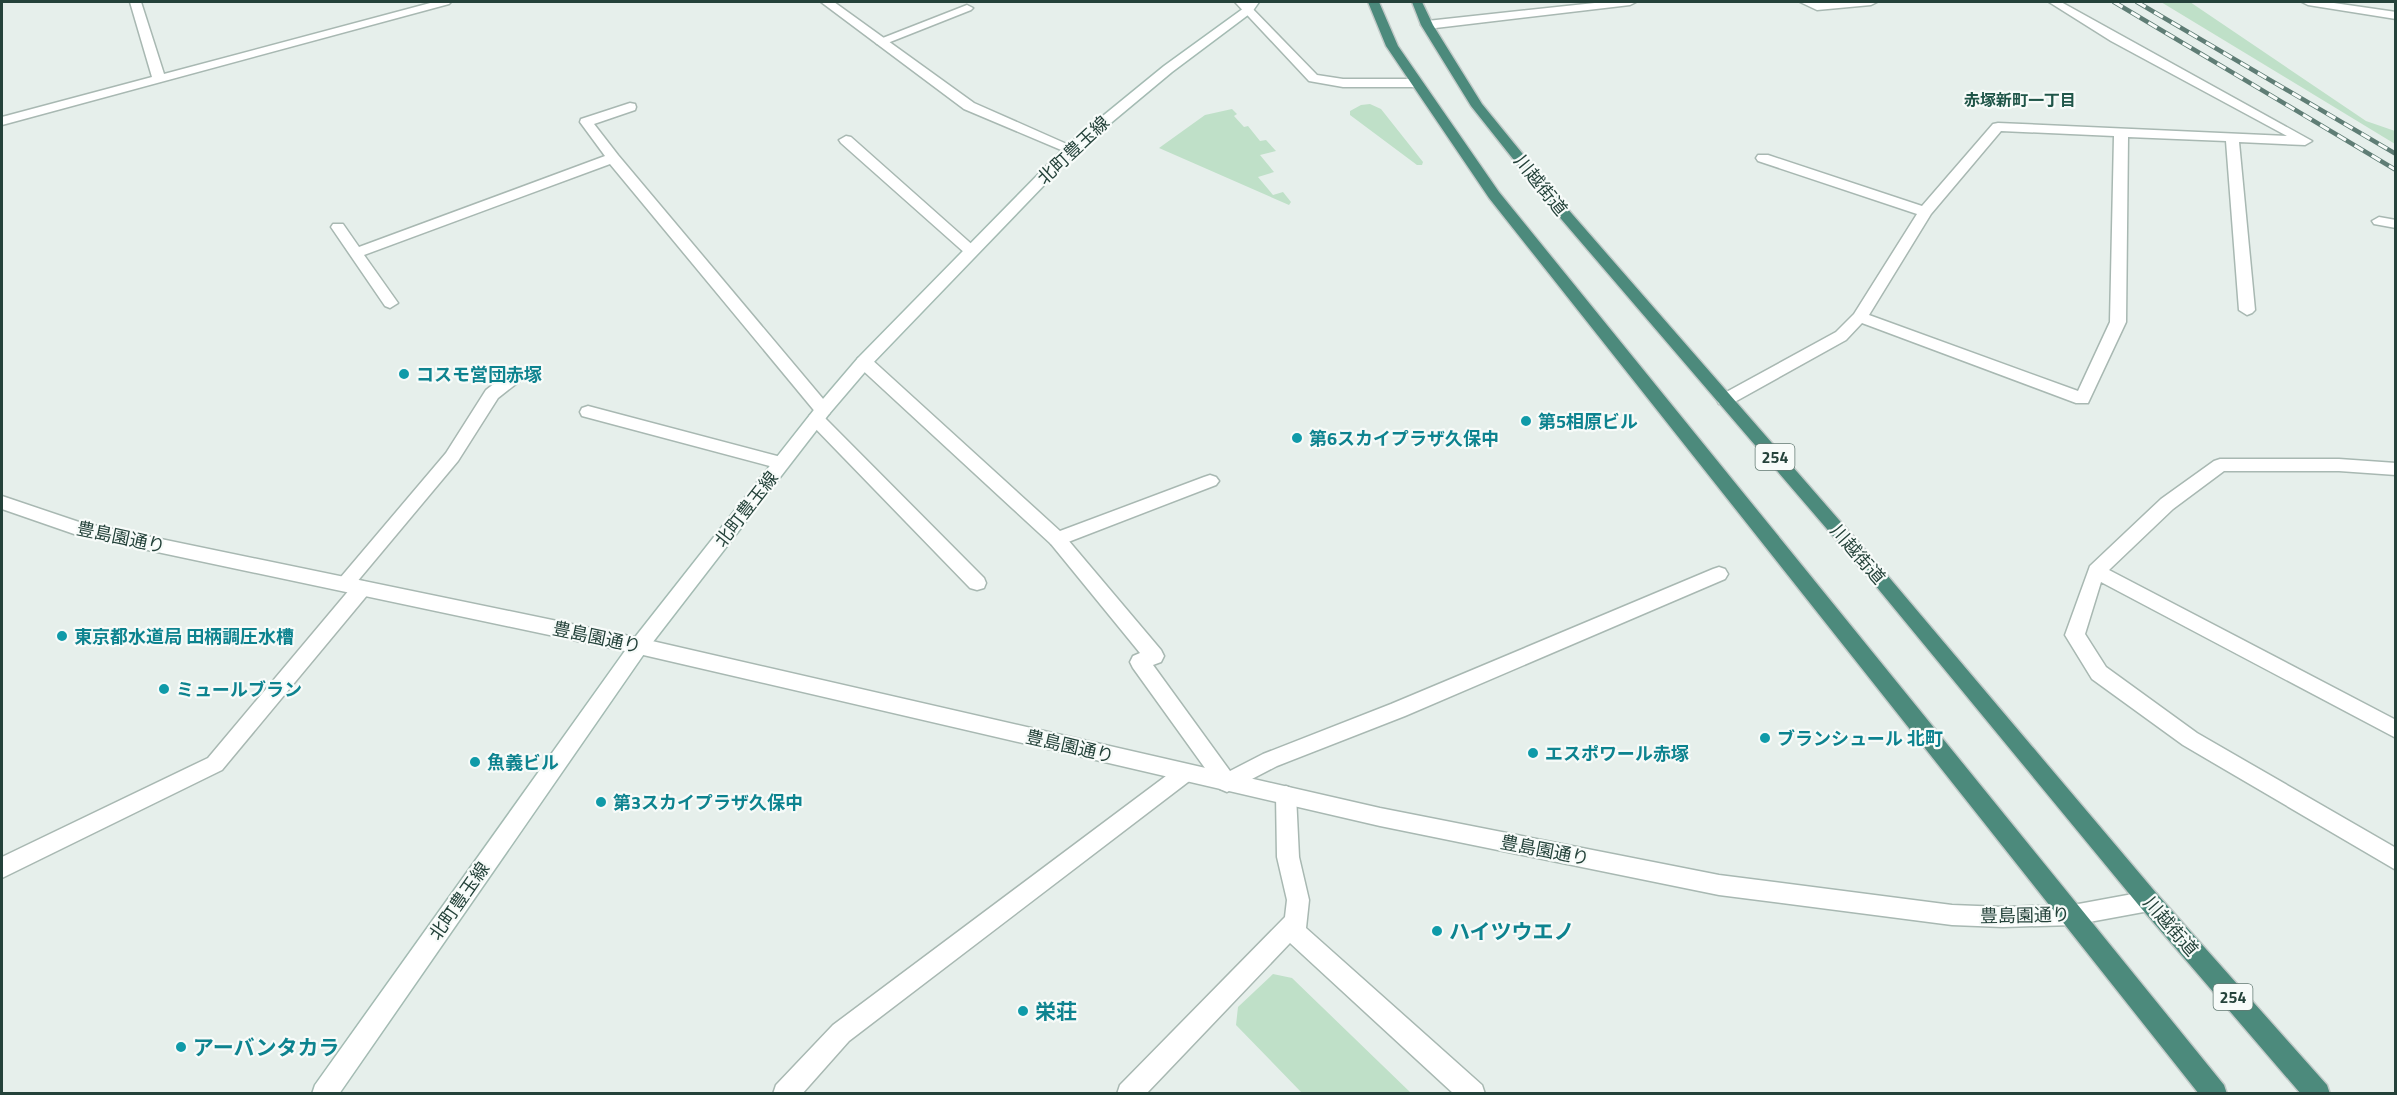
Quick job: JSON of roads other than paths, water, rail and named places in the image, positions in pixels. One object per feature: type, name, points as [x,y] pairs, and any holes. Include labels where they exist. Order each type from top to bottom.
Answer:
[{"type":"highway","points":[[1373,2],[1392,46],[1494,195],[2215,1094]]},
{"type":"highway","name":"川越街道","points":[[1417,2],[1427,25],[1477,106],[1567,217],[1881,580],[2149,901],[2318,1094]]},
{"type":"street","points":[[135,2],[159,79]]},
{"type":"street","points":[[2,121],[442,2]]},
{"type":"street","points":[[827,2],[969,106],[1071,149]]},
{"type":"street","points":[[1427,25],[1630,2]]},
{"type":"street","points":[[1806,2],[1817,7],[1871,2]]},
{"type":"street","points":[[1725,400],[1841,336],[1860,317],[1925,212],[1998,127],[2305,141],[2225,95],[2109,36],[2054,2]]},
{"type":"street","points":[[2308,2],[2396,16]]},
{"type":"street","points":[[1247,4],[1313,78],[1343,83],[1416,83]]},
{"type":"street","name":"北町豊玉線","points":[[324,1094],[639,646],[819,415],[864,362],[1071,149],[1247,4]]},
{"type":"street","points":[[881,41],[967,8]]},
{"type":"street","points":[[630,107],[586,122],[819,415],[977,583]]},
{"type":"street","points":[[1860,317],[2082,399],[2118,322],[2121,133]]},
{"type":"street","points":[[2232,137],[2247,310]]},
{"type":"street","points":[[846,140],[971,251]]},
{"type":"street","points":[[355,253],[613,158]]},
{"type":"street","points":[[1763,158],[1925,212]]},
{"type":"street","points":[[2379,221],[2396,224]]},
{"type":"street","points":[[338,227],[390,303]]},
{"type":"street","points":[[864,362],[1057,539],[1154,656],[1140,662],[1227,783],[1270,760],[1398,710],[1719,573]]},
{"type":"street","points":[[2,868],[214,764],[452,457],[492,394],[515,376]]},
{"type":"street","points":[[588,412],[781,464]]},
{"type":"street","points":[[2396,469],[2339,465],[2220,465],[2167,504],[2096,572],[2075,635],[2099,673],[2190,739],[2396,860]]},
{"type":"street","points":[[1057,539],[1210,481]]},
{"type":"street","name":"豊島園通り","points":[[2,502],[77,528],[639,646],[1227,783],[1719,885],[1952,915],[2003,917],[2073,915],[2149,901]]},
{"type":"street","points":[[2096,572],[2396,730]]},
{"type":"street","points":[[785,1094],[841,1033],[1185,773]]},
{"type":"street","points":[[1286,795],[1288,857],[1298,900],[1294,932],[1473,1094]]},
{"type":"street","points":[[1129,1094],[1294,923]]},
{"type":"railway","points":[[2114,2],[2396,170]]},
{"type":"railway","points":[[2137,2],[2396,154]]},
{"type":"place","name":"コスモ営団赤塚","points":[[404,374]]},
{"type":"place","name":"第5相原ビル","points":[[1526,421]]},
{"type":"place","name":"第6スカイプラザ久保中","points":[[1297,438]]},
{"type":"place","name":"東京都水道局 田柄調圧水槽","points":[[62,636]]},
{"type":"place","name":"ミュールブラン","points":[[164,689]]},
{"type":"place","name":"ブランシュール 北町","points":[[1765,738]]},
{"type":"place","name":"エスポワール赤塚","points":[[1533,753]]},
{"type":"place","name":"魚義ビル","points":[[475,762]]},
{"type":"place","name":"第3スカイプラザ久保中","points":[[601,802]]},
{"type":"place","name":"ハイツウエノ","points":[[1437,931]]},
{"type":"place","name":"栄荘","points":[[1023,1011]]},
{"type":"place","name":"アーバンタカラ","points":[[181,1047]]},
{"type":"district","name":"赤塚新町一丁目","points":[[2020,100]]}]
